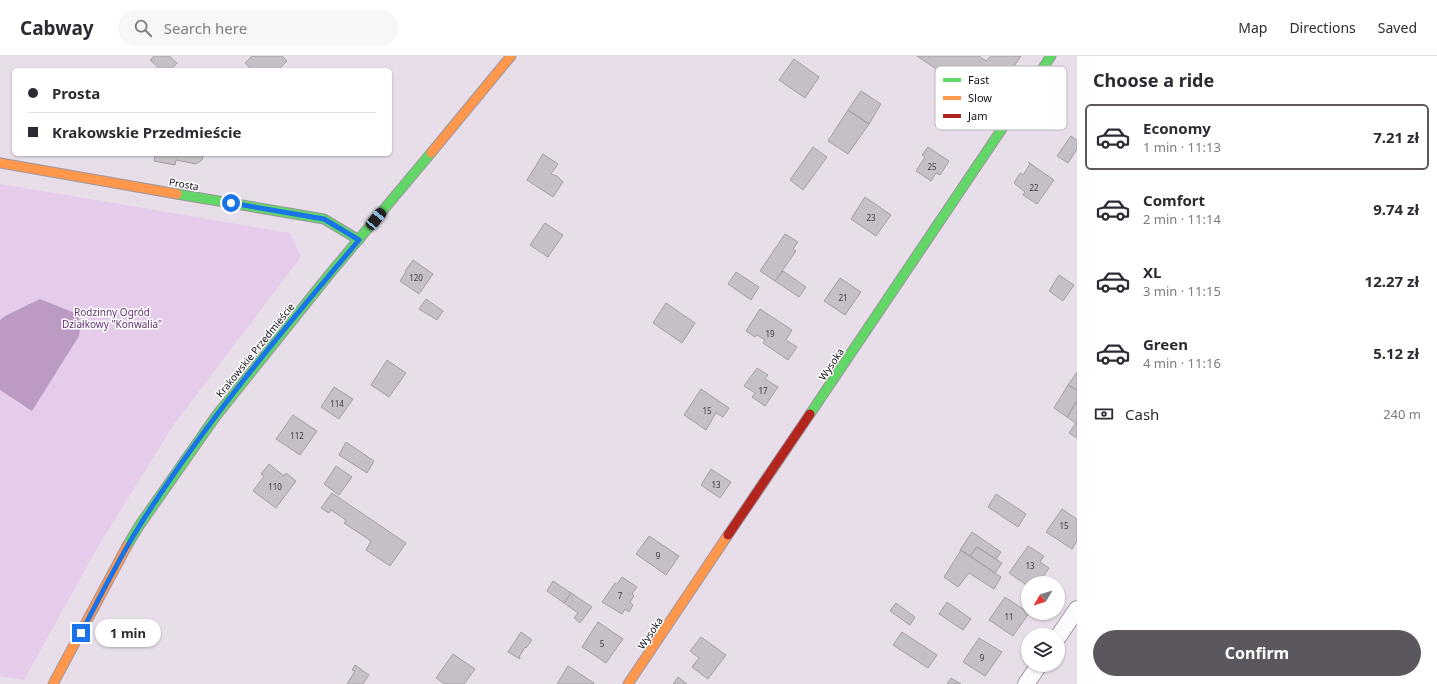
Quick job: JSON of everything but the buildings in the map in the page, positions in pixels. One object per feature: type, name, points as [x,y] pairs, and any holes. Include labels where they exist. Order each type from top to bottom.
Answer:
[{"type":"street","name":"Krakowskie Przedmieście","points":[[53,684],[118,563],[152,507],[216,416],[328,276],[511,56]]},
{"type":"street","name":"Wysoka","points":[[1044,66],[1051,56]]},
{"type":"street","name":"Wysoka","points":[[628,684],[1001,130]]},
{"type":"street","name":"Prosta","points":[[0,163],[324,219],[359,240]]},
{"type":"street","points":[[1064,628],[1077,608]]},
{"type":"street","points":[[1026,684],[1034,672]]},
{"type":"green space","name":"Rodzinny Ogród Działkowy \"Konwalia\"","points":[[0,184],[290,233],[301,257],[174,424],[96,550],[24,680],[0,676]]},
{"type":"shaded area","points":[[40,299],[75,313],[81,322],[79,336],[32,411],[0,390],[0,320],[5,316]]},
{"type":"traffic: fast","points":[[1044,66],[1051,56]]},
{"type":"traffic: fast","points":[[810,414],[1001,130]]},
{"type":"traffic: fast","points":[[127,546],[139,526],[216,416],[328,276],[431,153]]},
{"type":"traffic: fast","points":[[177,194],[324,219],[359,240]]},
{"type":"traffic: slow","points":[[431,153],[511,56]]},
{"type":"traffic: slow","points":[[0,163],[177,194]]},
{"type":"traffic: slow","points":[[628,684],[728,535]]},
{"type":"traffic: slow","points":[[53,684],[127,546]]},
{"type":"traffic: jam","points":[[728,535],[810,414]]},
{"type":"route","points":[[81,633],[118,563],[140,526],[190,452],[216,416],[328,276],[359,240],[324,219],[231,203]]}]
